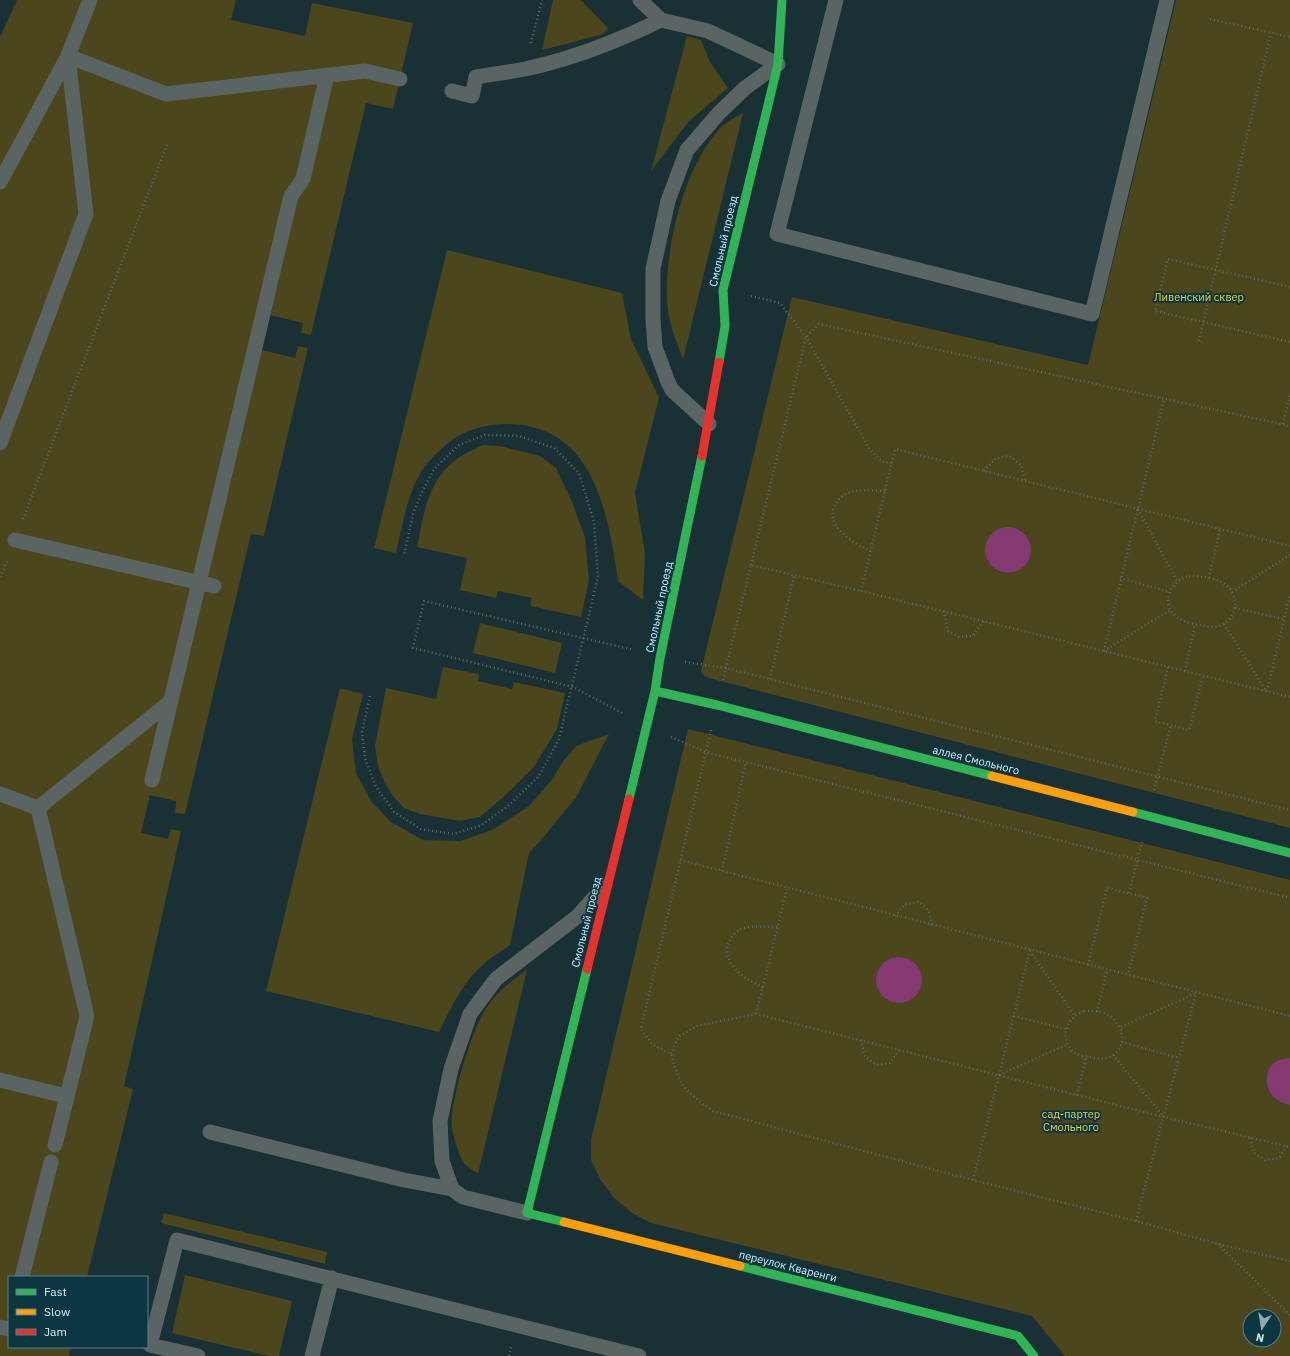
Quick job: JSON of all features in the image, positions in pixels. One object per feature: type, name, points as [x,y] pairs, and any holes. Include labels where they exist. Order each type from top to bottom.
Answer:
[{"type":"street","name":"Смольный проезд","points":[[527,1214],[655,691],[660,658],[710,424],[725,326],[723,290],[778,64],[782,0]]},
{"type":"street","name":"аллея Смольного","points":[[655,691],[717,705],[1290,853]]},
{"type":"street","name":"переулок Кваренги","points":[[527,1214],[1018,1336],[1034,1356]]},
{"type":"lane","points":[[0,182],[68,56],[90,0]]},
{"type":"lane","points":[[640,0],[661,20],[708,31],[778,64],[745,88],[719,113],[687,150],[668,201],[653,269],[653,319],[655,347],[672,390],[710,424]]},
{"type":"lane","points":[[836,0],[777,234],[1092,314],[1167,0]]},
{"type":"lane","points":[[452,91],[472,96],[476,77],[525,69],[625,37],[661,20]]},
{"type":"lane","points":[[68,56],[166,94],[364,71],[400,79]]},
{"type":"lane","points":[[0,443],[86,214],[68,56]]},
{"type":"lane","points":[[152,780],[291,196],[303,179],[327,75]]},
{"type":"lane","points":[[15,540],[214,586]]},
{"type":"lane","points":[[38,808],[170,702]]},
{"type":"lane","points":[[0,794],[38,808]]},
{"type":"lane","points":[[38,808],[87,1016],[55,1145]]},
{"type":"lane","points":[[452,1189],[442,1161],[440,1121],[451,1069],[470,1014],[496,979],[578,916],[608,881]]},
{"type":"lane","points":[[0,1080],[66,1096]]},
{"type":"lane","points":[[210,1132],[404,1180],[452,1189],[464,1197],[527,1214]]},
{"type":"lane","points":[[22,1276],[50,1162]]},
{"type":"lane","points":[[198,1356],[150,1345],[177,1240],[639,1356]]},
{"type":"lane","points":[[312,1356],[332,1278]]},
{"type":"path","points":[[525,69],[542,0]]},
{"type":"path","points":[[1210,19],[1290,37]]},
{"type":"path","points":[[1199,341],[1271,33]]},
{"type":"path","points":[[0,577],[168,142]]},
{"type":"path","points":[[1290,287],[1168,259],[1155,310],[1290,342]]},
{"type":"path","points":[[723,290],[780,303],[806,337],[869,448],[882,462],[892,463]]},
{"type":"path","points":[[1290,426],[819,324],[806,337],[726,668],[1290,810]]},
{"type":"path","points":[[1283,424],[1290,394]]},
{"type":"path","points":[[1104,651],[1120,578],[1164,399]]},
{"type":"path","points":[[370,696],[362,732],[365,758],[376,787],[394,812],[421,829],[453,834],[482,825],[509,805],[539,776],[559,739],[573,687],[598,578],[594,522],[579,473],[554,448],[519,436],[485,435],[459,445],[434,469],[421,494],[413,514],[404,556]]},
{"type":"path","points":[[861,591],[895,449],[1290,546]]},
{"type":"path","points":[[984,471],[996,458],[1010,456],[1021,465],[1025,481]]},
{"type":"path","points":[[871,551],[856,546],[842,534],[834,520],[833,508],[838,500],[846,493],[860,490],[885,491]]},
{"type":"path","points":[[1138,509],[1177,581]]},
{"type":"path","points":[[1209,578],[1220,529]]},
{"type":"path","points":[[1232,592],[1290,555]]},
{"type":"path","points":[[751,565],[944,611],[1290,697]]},
{"type":"path","points":[[770,679],[794,576]]},
{"type":"path","points":[[1189,576],[1209,578],[1224,584],[1232,592],[1234,608],[1231,617],[1224,624],[1212,627],[1195,624],[1176,617],[1170,610],[1168,599],[1169,592],[1177,581],[1189,576]]},
{"type":"path","points":[[1120,578],[1169,592]]},
{"type":"path","points":[[1267,691],[1290,594]]},
{"type":"path","points":[[625,714],[573,687],[413,648],[424,601],[641,651]]},
{"type":"path","points":[[1234,608],[1284,619]]},
{"type":"path","points":[[1104,651],[1170,610]]},
{"type":"path","points":[[944,611],[948,631],[959,636],[973,636],[984,622]]},
{"type":"path","points":[[1185,671],[1195,624]]},
{"type":"path","points":[[1224,624],[1267,691]]},
{"type":"path","points":[[1168,667],[1154,721],[1189,730],[1203,676]]},
{"type":"path","points":[[1154,791],[1171,725]]},
{"type":"path","points":[[670,1054],[653,1045],[641,1028],[705,752],[1290,898]]},
{"type":"path","points":[[722,871],[746,762]]},
{"type":"path","points":[[1128,894],[1141,844]]},
{"type":"path","points":[[680,860],[1196,993],[1289,1016],[1290,1012]]},
{"type":"path","points":[[756,1014],[787,888]]},
{"type":"path","points":[[1088,965],[1107,888],[1147,898],[1128,975]]},
{"type":"path","points":[[895,916],[905,904],[919,902],[930,911],[932,925]]},
{"type":"path","points":[[763,987],[750,982],[736,970],[728,956],[727,945],[732,936],[740,930],[754,926],[778,927]]},
{"type":"path","points":[[973,1180],[1030,950]]},
{"type":"path","points":[[1030,950],[1075,1016]]},
{"type":"path","points":[[1097,1012],[1107,970]]},
{"type":"path","points":[[1121,1027],[1196,993]]},
{"type":"path","points":[[1136,1221],[1196,993]]},
{"type":"path","points":[[1084,1011],[1097,1012],[1112,1017],[1121,1027],[1122,1042],[1114,1055],[1104,1060],[1086,1057],[1075,1053],[1068,1044],[1066,1029],[1075,1016],[1084,1011]]},
{"type":"path","points":[[1250,1138],[1254,1153],[1266,1160],[1279,1158],[1288,1147],[756,1014],[696,1026],[678,1037],[670,1054],[676,1073],[687,1093],[713,1111],[973,1180],[1136,1221],[1218,1244],[1290,1261]]},
{"type":"path","points":[[1014,1016],[1066,1029]]},
{"type":"path","points":[[861,1040],[865,1057],[876,1065],[890,1063],[899,1050]]},
{"type":"path","points":[[1122,1042],[1179,1058]]},
{"type":"path","points":[[999,1075],[1068,1044]]},
{"type":"path","points":[[1114,1055],[1164,1117]]},
{"type":"path","points":[[1077,1095],[1086,1057]]},
{"type":"path","points":[[1218,1244],[1290,1315]]},
{"type":"green space","points":[[17,0],[236,0],[231,20],[305,36],[312,3],[413,23],[393,109],[366,103],[311,335],[301,333],[303,323],[270,315],[262,350],[295,358],[298,346],[308,348],[264,536],[251,534],[185,814],[175,813],[176,801],[150,795],[141,833],[168,839],[171,829],[181,831],[124,1086],[133,1089],[87,1276],[8,1276],[8,1348],[71,1348],[69,1356],[0,1356],[0,37]]},
{"type":"green space","points":[[553,0],[581,0],[608,28],[604,34],[542,50]]},
{"type":"green space","name":"Ливенский сквер","points":[[1176,0],[1290,0],[1290,828],[709,678],[704,676],[701,671],[792,297],[1088,365]],"holes":[[[1019,529],[1028,538],[1031,548],[1029,558],[1023,566],[1015,572],[1006,573],[996,570],[987,560]]]},
{"type":"green space","points":[[687,36],[701,40],[710,62],[728,88],[689,121],[651,171]]},
{"type":"green space","points":[[743,113],[683,360],[669,317],[667,289],[668,265],[678,215],[685,190],[695,167],[707,146],[722,126]]},
{"type":"green space","points":[[447,250],[622,293],[631,339],[659,398],[635,493],[645,553],[643,600],[618,581],[610,534],[602,502],[589,473],[581,460],[570,447],[556,437],[541,430],[524,426],[507,424],[490,425],[474,429],[458,436],[448,443],[428,463],[416,481],[406,511],[396,553],[374,548]]},
{"type":"green space","points":[[483,445],[500,446],[540,456],[556,468],[572,502],[585,537],[589,580],[581,617],[530,606],[532,598],[498,591],[496,598],[460,590],[467,558],[417,547],[424,513],[434,485],[442,473],[452,463],[466,453]]},
{"type":"green space","points":[[480,623],[562,643],[555,673],[473,653]]},
{"type":"green space","points":[[443,667],[479,674],[478,681],[512,689],[514,682],[565,693],[557,729],[534,767],[508,793],[480,817],[460,821],[420,814],[404,808],[393,796],[385,783],[378,766],[375,746],[386,688],[436,699]]},
{"type":"green space","points":[[340,688],[363,694],[352,739],[356,773],[371,801],[391,822],[423,840],[461,841],[494,829],[529,806],[551,781],[564,760],[576,746],[609,734],[577,796],[529,853],[510,945],[488,960],[470,978],[458,995],[439,1032],[266,991]]},
{"type":"green space","name":"сад-партер Смольного","points":[[688,729],[1290,880],[1290,1058],[1280,1060],[1272,1065],[1266,1080],[1272,1096],[1280,1102],[1290,1105],[1290,1356],[1065,1356],[1032,1316],[651,1223],[632,1213],[613,1197],[600,1179],[591,1160],[591,1140]],"holes":[[[898,957],[903,957],[918,967],[922,982],[887,1000],[878,990]]]},
{"type":"green space","points":[[527,970],[478,1174],[467,1166],[462,1160],[452,1129],[454,1103],[458,1085],[475,1031],[487,1007],[495,996]]},
{"type":"green space","points":[[164,1213],[327,1252],[325,1264],[161,1223]]},
{"type":"green space","points":[[185,1275],[292,1301],[279,1356],[269,1356],[172,1333]]},
{"type":"shaded area","points":[[1003,527],[1013,527],[1021,531],[1027,537],[1031,545],[1031,555],[1027,563],[1021,569],[1013,573],[1003,573],[995,569],[989,563],[985,555],[985,545],[989,537],[995,531]]},
{"type":"shaded area","points":[[894,957],[904,957],[912,961],[918,967],[922,975],[922,985],[918,993],[912,999],[904,1003],[894,1003],[886,999],[880,993],[876,985],[876,975],[880,967],[886,961]]},
{"type":"shaded area","points":[[1290,1058],[1290,1105],[1280,1102],[1272,1096],[1266,1080],[1272,1065],[1280,1060]]},
{"type":"traffic: fast","points":[[719,362],[725,326],[723,290],[778,64],[782,0]]},
{"type":"traffic: fast","points":[[629,799],[655,691],[660,658],[702,456]]},
{"type":"traffic: fast","points":[[655,691],[717,705],[992,776]]},
{"type":"traffic: fast","points":[[1133,812],[1290,853]]},
{"type":"traffic: fast","points":[[564,1222],[527,1213],[587,969]]},
{"type":"traffic: fast","points":[[740,1266],[1018,1336],[1034,1356]]},
{"type":"traffic: slow","points":[[992,776],[1133,812]]},
{"type":"traffic: slow","points":[[564,1222],[740,1266]]},
{"type":"traffic: jam","points":[[702,456],[719,362]]},
{"type":"traffic: jam","points":[[587,969],[629,799]]}]
